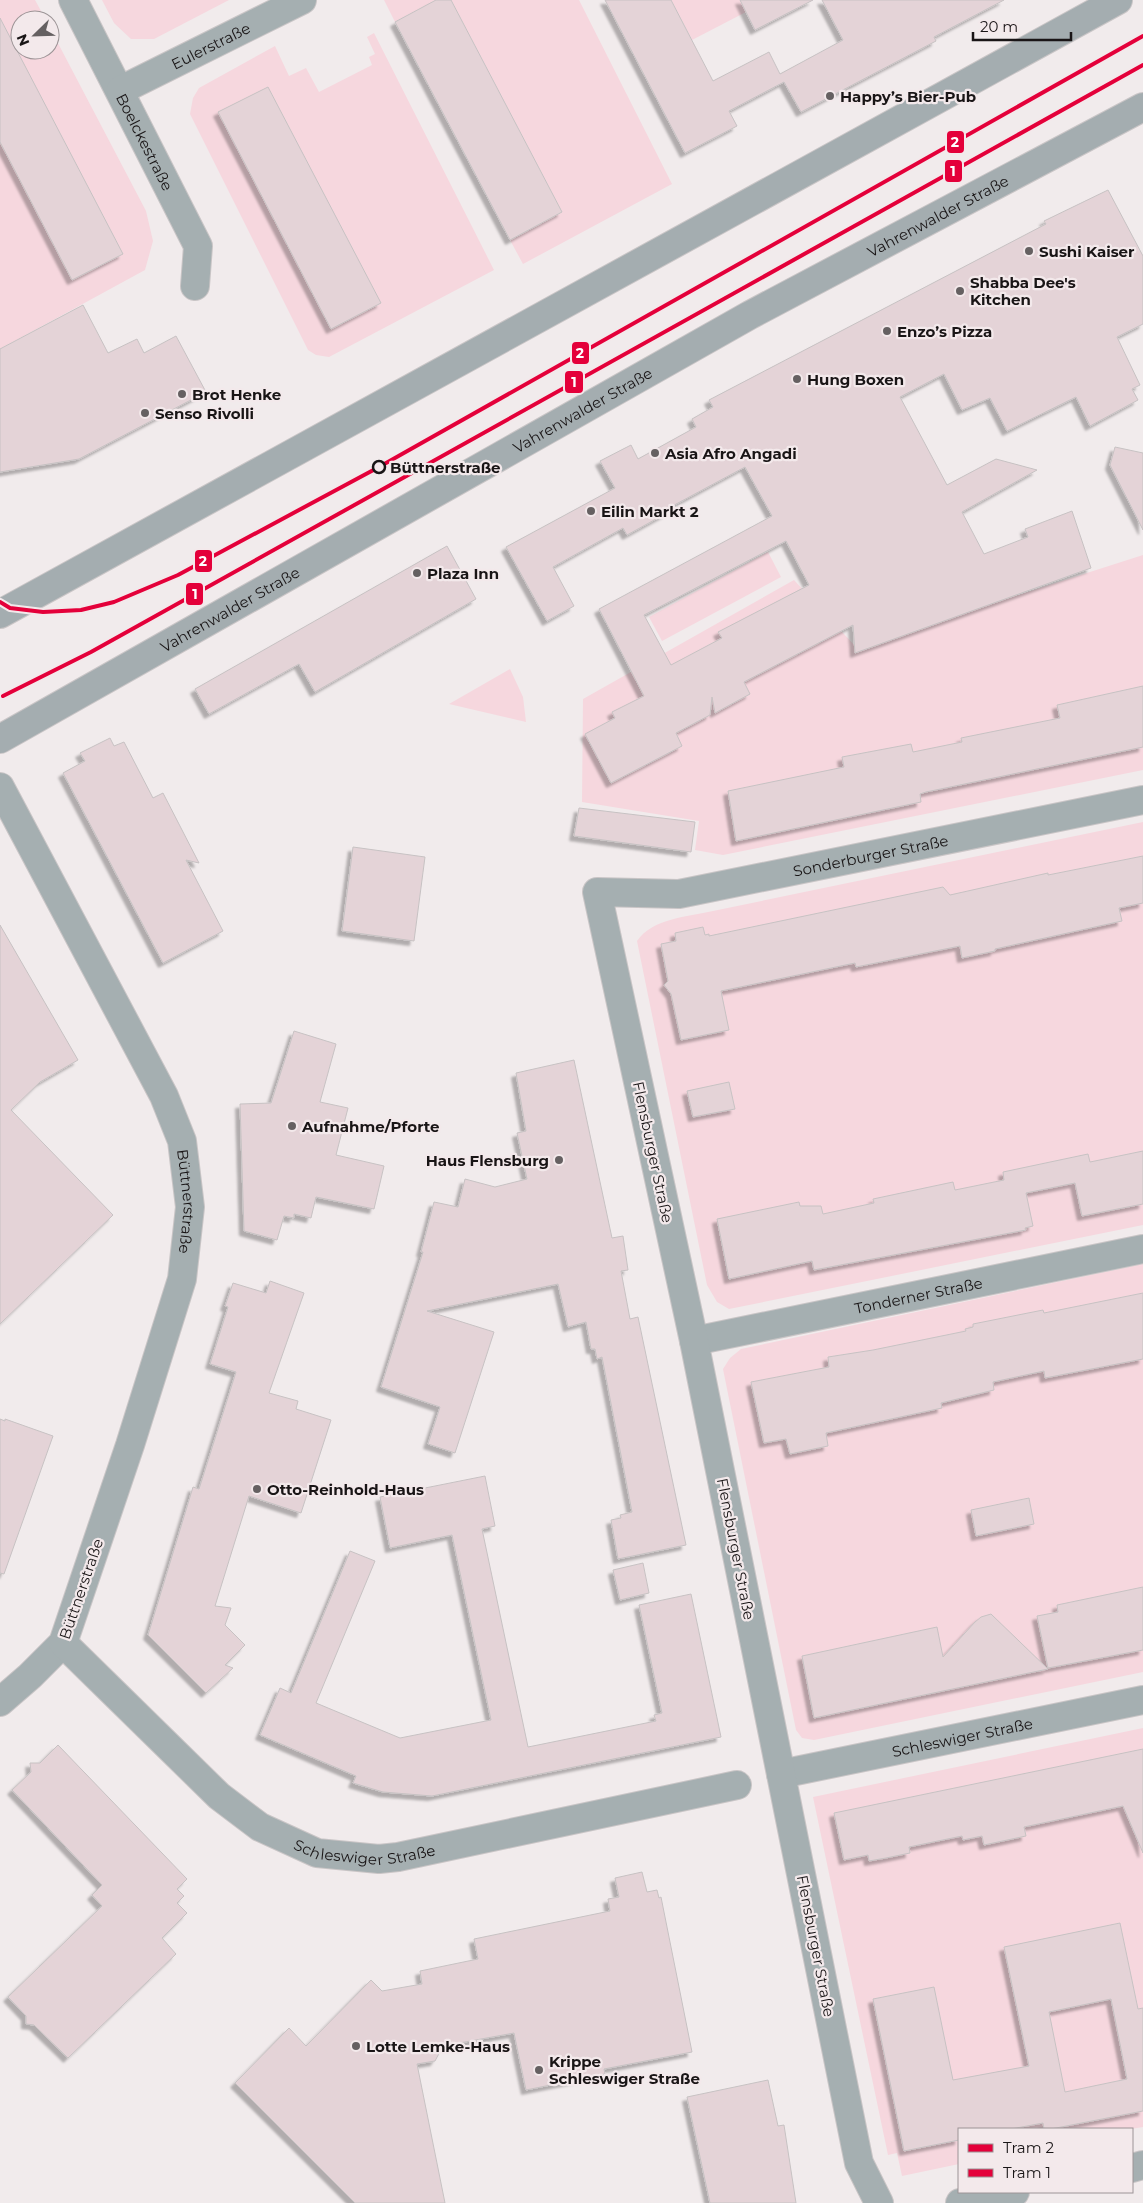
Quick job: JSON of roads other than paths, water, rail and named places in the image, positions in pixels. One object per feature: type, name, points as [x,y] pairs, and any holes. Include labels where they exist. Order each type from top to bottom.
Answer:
[{"type":"main road","points":[[0,614],[1105,3]]},
{"type":"main road","name":"Vahrenwalder Straße","points":[[0,739],[750,315],[1143,106]]},
{"type":"street","name":"Boelckestraße","points":[[74,0],[198,246],[195,286]]},
{"type":"street","name":"Eulerstraße","points":[[120,90],[302,0]]},
{"type":"street","name":"Büttnerstraße","points":[[0,786],[164,1096],[182,1140],[190,1207],[182,1279],[130,1445],[63,1643],[30,1676],[0,1702]]},
{"type":"street","name":"Sonderburger Straße","points":[[597,892],[679,894],[1143,800]]},
{"type":"street","name":"Flensburger Straße","points":[[597,892],[694,1341],[859,2163],[879,2203]]},
{"type":"street","name":"Tonderner Straße","points":[[694,1341],[1143,1249]]},
{"type":"street","name":"Schleswiger Straße","points":[[63,1643],[219,1796],[260,1828],[317,1853],[379,1859],[398,1856],[737,1785]]},
{"type":"street","name":"Schleswiger Straße","points":[[781,1774],[1143,1700]]},
{"type":"street","points":[[960,2203],[1010,2193]]},
{"type":"tram line","name":"2","points":[[0,602],[10,608],[43,612],[81,610],[114,602],[178,575],[379,467],[1143,36]]},
{"type":"tram line","name":"1","points":[[3,696],[91,652],[1143,65]]},
{"type":"place","name":"Happy’s Bier-Pub","points":[[830,96]]},
{"type":"place","name":"Sushi Kaiser","points":[[1029,251]]},
{"type":"place","name":"Shabba Dee's Kitchen","points":[[960,291]]},
{"type":"place","name":"Enzo’s Pizza","points":[[887,331]]},
{"type":"place","name":"Hung Boxen","points":[[797,379]]},
{"type":"place","name":"Brot Henke","points":[[182,394]]},
{"type":"place","name":"Senso Rivolli","points":[[145,413]]},
{"type":"place","name":"Asia Afro Angadi","points":[[655,453]]},
{"type":"place","name":"Büttnerstraße","points":[[379,467]]},
{"type":"place","name":"Eilin Markt 2","points":[[591,511]]},
{"type":"place","name":"Plaza Inn","points":[[417,573]]},
{"type":"place","name":"Aufnahme/Pforte","points":[[292,1126]]},
{"type":"place","name":"Haus Flensburg","points":[[559,1160]]},
{"type":"place","name":"Otto-Reinhold-Haus","points":[[257,1489]]},
{"type":"place","name":"Lotte Lemke-Haus","points":[[356,2046]]},
{"type":"place","name":"Krippe Schleswiger Straße","points":[[539,2070]]}]
